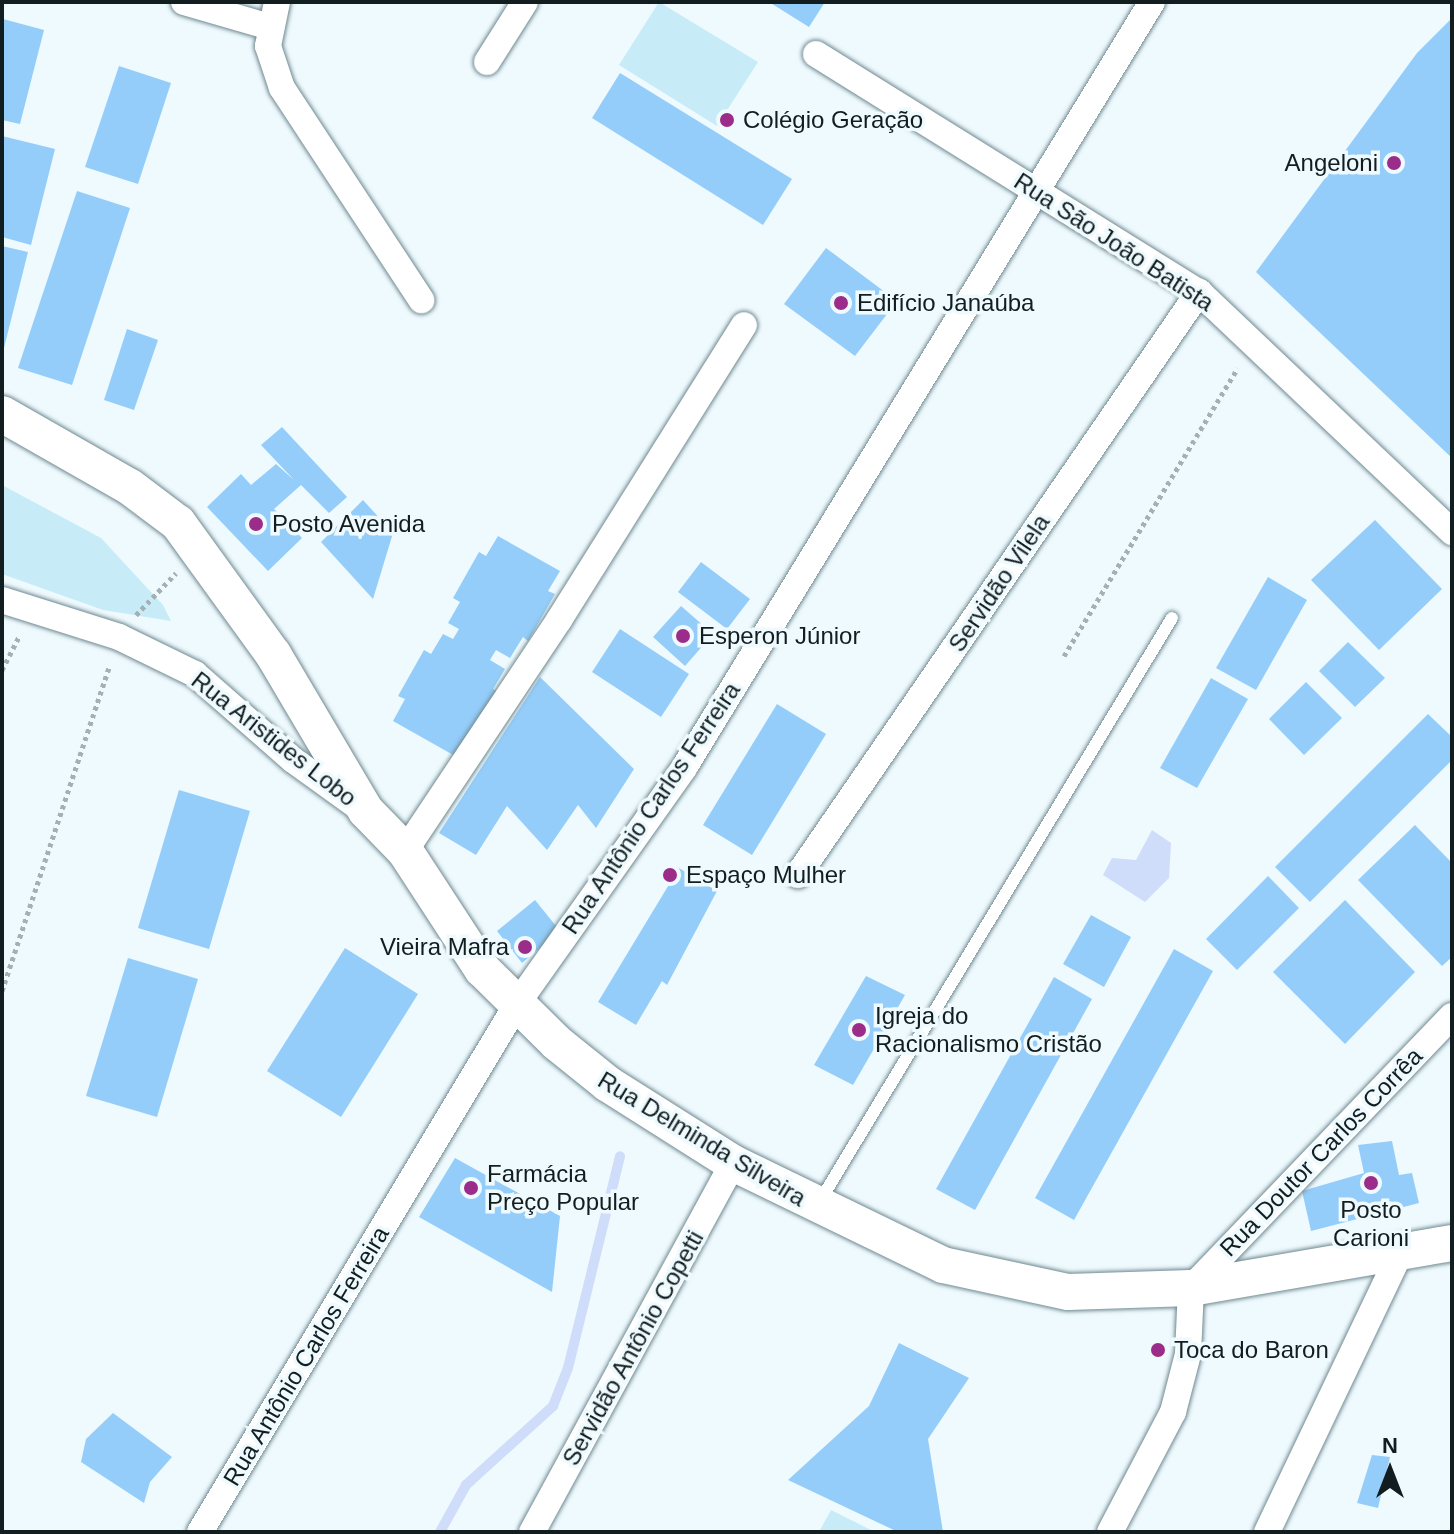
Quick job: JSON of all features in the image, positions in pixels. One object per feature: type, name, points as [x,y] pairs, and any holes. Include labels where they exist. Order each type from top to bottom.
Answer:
[{"type":"main road","name":"Rua Delminda Silveira","points":[[2,414],[130,487],[178,523],[273,654],[366,811],[405,851],[482,969],[608,1084],[733,1163],[816,1208],[943,1265],[1025,1286],[1068,1292],[1191,1288],[1402,1249],[1452,1243]]},
{"type":"street","points":[[184,2],[273,14],[270,55],[282,88],[421,300]]},
{"type":"street","points":[[487,62],[525,2]]},
{"type":"street","name":"Rua Antônio Carlos Ferreira","points":[[200,1532],[517,1004],[684,768],[1152,2]]},
{"type":"street","name":"Rua São João Batista","points":[[816,54],[1199,292],[1255,340],[1452,532]]},
{"type":"street","name":"Servidão Vilela","points":[[798,875],[1199,292]]},
{"type":"street","points":[[405,851],[524,673],[744,325]]},
{"type":"street","name":"Rua Aristides Lobo","points":[[2,600],[117,637],[195,674],[293,760],[366,811]]},
{"type":"street","name":"Rua Doutor Carlos Corrêa","points":[[1191,1288],[1452,1016]]},
{"type":"street","name":"Servidão Antônio Copetti","points":[[532,1532],[733,1163]]},
{"type":"street","points":[[1267,1532],[1402,1249]]},
{"type":"street","points":[[1110,1532],[1173,1412],[1188,1354],[1191,1288]]},
{"type":"lane","points":[[816,1208],[1172,618]]},
{"type":"path","points":[[1064,656],[1255,340]]},
{"type":"path","points":[[2,991],[117,637],[198,549]]},
{"type":"path","points":[[2,670],[34,609]]},
{"type":"shaded area","points":[[659,2],[758,62],[717,126],[619,65]]},
{"type":"shaded area","points":[[2,485],[101,538],[163,605],[171,621],[103,610],[2,574]]},
{"type":"shaded area","points":[[1152,830],[1171,843],[1169,878],[1145,902],[1103,875],[1112,858],[1136,860]]},
{"type":"shaded area","points":[[831,1510],[875,1532],[819,1532]]},
{"type":"building","points":[[769,2],[825,2],[809,27]]},
{"type":"building","name":"Angeloni","points":[[1452,18],[1452,458],[1256,272],[1417,53]]},
{"type":"building","points":[[3,19],[44,30],[20,124],[2,120]]},
{"type":"building","points":[[119,66],[171,83],[138,184],[85,167]]},
{"type":"building","points":[[620,73],[792,179],[763,225],[592,118]]},
{"type":"building","points":[[2,136],[55,149],[31,245],[2,237]]},
{"type":"building","points":[[77,191],[130,208],[72,385],[18,368]]},
{"type":"building","points":[[2,246],[28,252],[3,352],[2,352]]},
{"type":"building","name":"Edifício Janaúba","points":[[826,248],[897,301],[855,356],[784,304]]},
{"type":"building","points":[[127,329],[158,340],[134,410],[104,400]]},
{"type":"building","name":"Posto Avenida","points":[[282,427],[347,497],[329,513],[301,485],[274,509],[302,538],[268,571],[207,507],[241,474],[251,485],[276,464],[294,480],[261,445]]},
{"type":"building","points":[[363,500],[393,533],[373,599],[321,542]]},
{"type":"building","points":[[1375,520],[1442,589],[1379,650],[1311,580]]},
{"type":"building","points":[[498,536],[560,571],[548,591],[555,594],[528,641],[523,637],[510,658],[496,650],[490,660],[505,669],[493,689],[499,692],[455,756],[393,721],[405,699],[398,696],[424,650],[431,654],[443,634],[453,639],[459,629],[448,623],[460,602],[453,598],[479,552],[486,556]]},
{"type":"building","points":[[701,562],[750,599],[727,629],[678,592]]},
{"type":"building","points":[[1268,577],[1307,600],[1256,690],[1216,668]]},
{"type":"building","name":"Esperon Júnior","points":[[681,606],[713,634],[685,666],[653,637]]},
{"type":"building","points":[[620,629],[689,674],[661,717],[592,672]]},
{"type":"building","points":[[1348,642],[1385,678],[1355,707],[1319,671]]},
{"type":"building","points":[[540,677],[634,769],[596,828],[578,805],[547,850],[507,806],[476,855],[439,833]]},
{"type":"building","points":[[1211,678],[1248,699],[1197,788],[1160,768]]},
{"type":"building","points":[[1306,682],[1342,718],[1304,755],[1269,719]]},
{"type":"building","points":[[777,704],[826,734],[752,855],[703,825]]},
{"type":"building","points":[[1428,714],[1452,737],[1452,760],[1310,902],[1275,867]]},
{"type":"building","points":[[179,790],[250,811],[209,949],[138,928]]},
{"type":"building","points":[[1415,825],[1452,863],[1452,957],[1442,966],[1358,880]]},
{"type":"building","points":[[679,868],[717,891],[667,985],[662,981],[636,1025],[598,1002]]},
{"type":"building","points":[[1268,876],[1299,908],[1237,970],[1206,939]]},
{"type":"building","name":"Vieira Mafra","points":[[535,900],[560,931],[522,963],[497,931]]},
{"type":"building","points":[[1345,900],[1415,972],[1345,1044],[1273,972]]},
{"type":"building","points":[[1091,915],[1131,937],[1104,987],[1063,964]]},
{"type":"building","points":[[345,948],[418,994],[341,1117],[267,1071]]},
{"type":"building","points":[[1174,949],[1213,971],[1074,1220],[1035,1198]]},
{"type":"building","points":[[128,958],[198,979],[157,1117],[86,1096]]},
{"type":"building","name":"Igreja do Racionalismo Cristão","points":[[866,976],[905,995],[853,1085],[814,1065]]},
{"type":"building","points":[[1054,977],[1092,999],[975,1210],[936,1189]]},
{"type":"building","name":"Posto Carioni","points":[[1392,1141],[1399,1175],[1412,1173],[1419,1203],[1311,1231],[1302,1191],[1364,1173],[1358,1145]]},
{"type":"building","points":[[455,1158],[560,1216],[552,1292],[419,1217]]},
{"type":"building","points":[[899,1343],[969,1378],[928,1439],[943,1532],[898,1532],[788,1480],[869,1406]]},
{"type":"building","points":[[113,1413],[172,1457],[150,1482],[144,1503],[81,1462],[86,1439]]},
{"type":"building","points":[[1372,1455],[1390,1457],[1378,1508],[1357,1503]]},
{"type":"waterway","points":[[440,1532],[466,1485],[553,1406],[568,1368],[620,1156]]},
{"type":"place","name":"Colégio Geração","points":[[727,120]]},
{"type":"place","name":"Angeloni","points":[[1394,163]]},
{"type":"place","name":"Edifício Janaúba","points":[[841,303]]},
{"type":"place","name":"Posto Avenida","points":[[256,524]]},
{"type":"place","name":"Esperon Júnior","points":[[683,636]]},
{"type":"place","name":"Espaço Mulher","points":[[670,875]]},
{"type":"place","name":"Vieira Mafra","points":[[525,947]]},
{"type":"place","name":"Igreja do Racionalismo Cristão","points":[[859,1030]]},
{"type":"place","name":"Posto Carioni","points":[[1371,1183]]},
{"type":"place","name":"Farmácia Preço Popular","points":[[471,1188]]},
{"type":"place","name":"Toca do Baron","points":[[1158,1350]]}]
